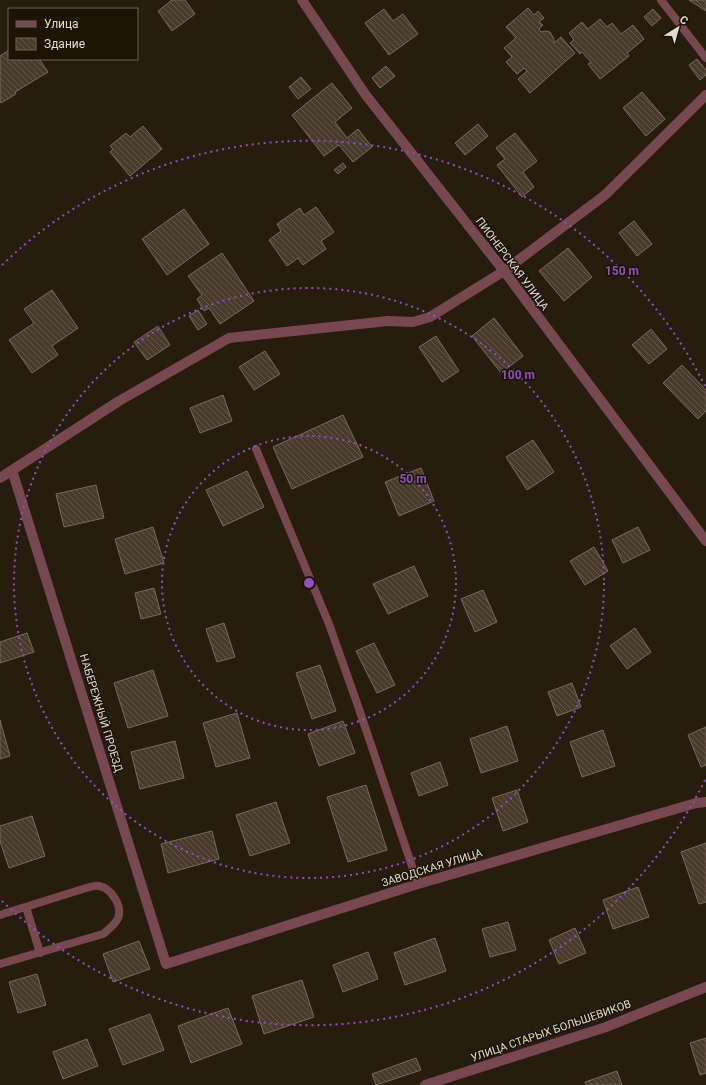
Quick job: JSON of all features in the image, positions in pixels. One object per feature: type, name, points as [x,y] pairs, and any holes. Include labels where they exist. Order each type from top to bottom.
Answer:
[{"type":"street","name":"ПИОНЕРСКАЯ УЛИЦА","points":[[302,0],[365,94],[504,271],[706,541]]},
{"type":"street","points":[[0,478],[119,401],[230,338],[388,321],[413,322],[430,317],[504,271],[605,195],[706,95]]},
{"type":"street","name":"НАБЕРЕЖНЫЙ ПРОЕЗД","points":[[12,470],[166,964]]},
{"type":"street","name":"ЗАВОДСКАЯ УЛИЦА","points":[[166,964],[418,884],[696,803],[706,802]]},
{"type":"street","name":"УЛИЦА СТАРЫХ БОЛЬШЕВИКОВ","points":[[425,1085],[606,1027],[706,987]]},
{"type":"lane","points":[[660,0],[706,58]]},
{"type":"lane","points":[[256,449],[329,624],[418,884]]},
{"type":"lane","points":[[0,915],[86,888],[99,886],[108,891],[114,897],[119,907],[118,918],[103,934],[0,964]]},
{"type":"lane","points":[[26,907],[40,953]]},
{"type":"building","points":[[172,0],[185,0],[195,14],[172,31],[158,11]]},
{"type":"building","points":[[689,0],[706,0],[706,11]]},
{"type":"building","points":[[528,8],[534,15],[538,11],[544,18],[539,22],[543,25],[539,29],[541,32],[550,32],[554,39],[554,43],[561,37],[575,53],[530,93],[518,79],[527,71],[524,68],[517,74],[506,62],[512,57],[504,48],[516,38],[506,27]]},
{"type":"building","points":[[384,9],[393,21],[403,14],[418,34],[389,55],[365,23]]},
{"type":"building","points":[[653,9],[661,18],[652,26],[644,17]]},
{"type":"building","points":[[600,19],[607,27],[612,23],[621,34],[633,25],[644,39],[627,53],[629,56],[600,79],[588,64],[591,62],[582,52],[580,54],[570,43],[574,40],[569,33],[582,22],[588,29]]},
{"type":"building","points":[[8,51],[8,60],[40,60],[48,72],[15,92],[16,94],[1,103],[0,56]]},
{"type":"building","points":[[697,59],[706,70],[706,75],[700,80],[689,65]]},
{"type":"building","points":[[386,66],[395,76],[380,88],[372,78]]},
{"type":"building","points":[[301,77],[311,89],[298,99],[289,87]]},
{"type":"building","points":[[332,83],[352,108],[335,122],[347,138],[358,129],[372,147],[353,162],[339,145],[324,156],[292,115]]},
{"type":"building","points":[[642,92],[665,119],[646,136],[623,108]]},
{"type":"building","points":[[478,124],[488,136],[465,155],[455,143]]},
{"type":"building","points":[[143,126],[162,149],[130,176],[110,152],[113,149],[110,146],[126,133],[130,137]]},
{"type":"building","points":[[515,133],[537,161],[523,172],[534,187],[522,197],[497,165],[505,159],[496,148]]},
{"type":"building","points":[[343,163],[346,167],[338,174],[334,170]]},
{"type":"building","points":[[316,207],[334,232],[321,241],[326,249],[303,265],[298,258],[287,266],[269,240],[281,231],[277,224],[300,208],[304,215]]},
{"type":"building","points":[[184,209],[209,244],[167,275],[142,239]]},
{"type":"building","points":[[634,221],[652,244],[637,256],[619,233]]},
{"type":"building","points":[[568,248],[592,277],[564,301],[539,271]]},
{"type":"building","points":[[222,253],[254,301],[220,324],[209,308],[204,311],[197,299],[202,295],[188,276]]},
{"type":"building","points":[[52,290],[78,328],[52,346],[58,355],[32,373],[9,340],[34,323],[24,309]]},
{"type":"building","points":[[198,310],[207,324],[198,330],[189,316]]},
{"type":"building","points":[[494,318],[523,356],[501,373],[472,336]]},
{"type":"building","points":[[158,326],[170,345],[147,360],[134,342]]},
{"type":"building","points":[[651,329],[667,349],[649,364],[632,345]]},
{"type":"building","points":[[436,336],[459,371],[442,382],[419,347]]},
{"type":"building","points":[[265,351],[280,374],[254,390],[239,367]]},
{"type":"building","points":[[682,365],[706,390],[706,411],[698,419],[663,383]]},
{"type":"building","points":[[223,395],[232,421],[200,433],[190,408]]},
{"type":"building","points":[[343,415],[363,457],[292,489],[273,447]]},
{"type":"building","points":[[533,440],[554,472],[527,490],[506,457]]},
{"type":"building","points":[[421,468],[434,501],[399,516],[385,482]]},
{"type":"building","points":[[247,471],[264,507],[223,526],[206,490]]},
{"type":"building","points":[[96,485],[104,518],[64,527],[56,494]]},
{"type":"building","points":[[153,527],[164,563],[125,574],[115,539]]},
{"type":"building","points":[[638,527],[650,550],[623,563],[612,540]]},
{"type":"building","points":[[594,547],[608,571],[585,585],[570,561]]},
{"type":"building","points":[[414,566],[428,596],[388,614],[373,584]]},
{"type":"building","points":[[154,588],[161,614],[141,619],[135,593]]},
{"type":"building","points":[[483,590],[497,622],[475,632],[461,599]]},
{"type":"building","points":[[224,623],[235,657],[217,662],[206,629]]},
{"type":"building","points":[[635,628],[651,652],[627,669],[610,646]]},
{"type":"building","points":[[27,633],[34,652],[0,663],[0,642]]},
{"type":"building","points":[[374,643],[395,685],[377,693],[356,651]]},
{"type":"building","points":[[320,665],[336,711],[312,719],[296,673]]},
{"type":"building","points":[[153,670],[168,716],[128,728],[114,683]]},
{"type":"building","points":[[572,683],[581,707],[557,716],[548,692]]},
{"type":"building","points":[[237,713],[250,758],[216,767],[203,723]]},
{"type":"building","points":[[0,720],[10,756],[0,759]]},
{"type":"building","points":[[343,721],[355,753],[319,766],[308,734]]},
{"type":"building","points":[[507,726],[518,761],[481,773],[470,739]]},
{"type":"building","points":[[706,727],[706,765],[701,767],[688,735]]},
{"type":"building","points":[[603,730],[615,766],[582,777],[570,742]]},
{"type":"building","points":[[175,741],[184,778],[140,789],[131,752]]},
{"type":"building","points":[[440,762],[448,785],[419,796],[411,773]]},
{"type":"building","points":[[366,785],[387,850],[348,862],[327,797]]},
{"type":"building","points":[[517,790],[528,822],[503,831],[492,798]]},
{"type":"building","points":[[276,802],[290,843],[250,856],[236,815]]},
{"type":"building","points":[[32,816],[45,856],[9,868],[0,841],[0,826]]},
{"type":"building","points":[[212,831],[219,859],[168,873],[161,844]]},
{"type":"building","points":[[706,843],[706,902],[699,904],[681,852]]},
{"type":"building","points":[[638,887],[649,917],[613,929],[603,900]]},
{"type":"building","points":[[508,922],[516,950],[490,957],[482,929]]},
{"type":"building","points":[[575,928],[586,953],[559,964],[549,940]]},
{"type":"building","points":[[435,938],[446,971],[405,985],[394,953]]},
{"type":"building","points":[[139,941],[150,969],[113,982],[103,954]]},
{"type":"building","points":[[368,952],[378,979],[343,992],[333,965]]},
{"type":"building","points":[[37,974],[46,1005],[18,1013],[9,982]]},
{"type":"building","points":[[302,980],[314,1017],[264,1034],[252,996]]},
{"type":"building","points":[[228,1008],[242,1044],[191,1063],[178,1026]]},
{"type":"building","points":[[150,1014],[164,1050],[123,1065],[109,1029]]},
{"type":"building","points":[[706,1038],[706,1073],[700,1075],[690,1043]]},
{"type":"building","points":[[87,1039],[98,1066],[63,1079],[53,1052]]},
{"type":"building","points":[[416,1058],[421,1070],[376,1085],[372,1074]]},
{"type":"building","points":[[617,1071],[622,1085],[586,1085],[585,1082]]}]
